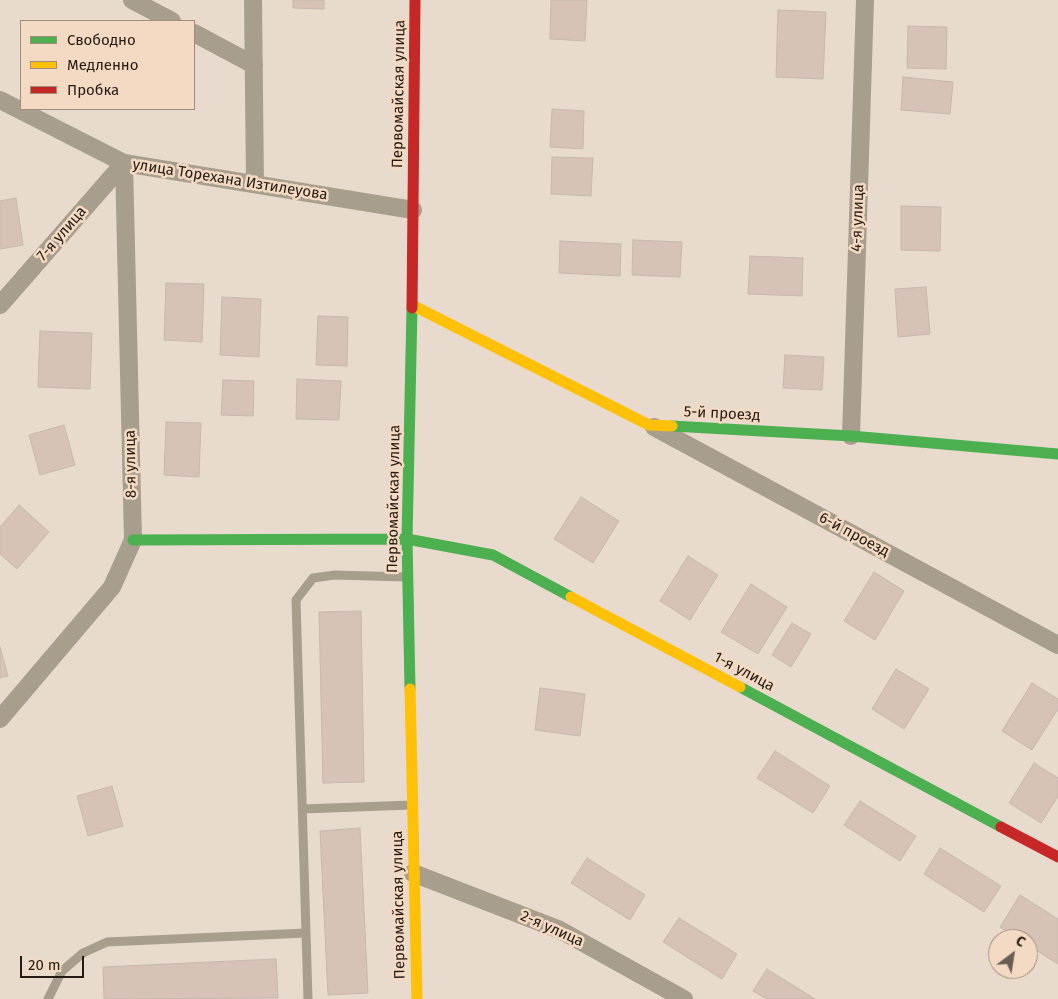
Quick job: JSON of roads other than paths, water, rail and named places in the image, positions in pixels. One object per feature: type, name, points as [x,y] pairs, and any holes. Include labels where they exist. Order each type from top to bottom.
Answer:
[{"type":"street","points":[[132,0],[170,20]]},
{"type":"street","points":[[253,0],[255,184]]},
{"type":"street","name":"Первомайская улица","points":[[415,0],[412,306],[407,539],[416,999]]},
{"type":"street","name":"4-я улица","points":[[851,436],[865,0]]},
{"type":"street","points":[[195,34],[254,65]]},
{"type":"street","name":"улица Торехана Изтилеуова","points":[[0,100],[124,162],[413,210]]},
{"type":"street","name":"7-я улица","points":[[0,305],[124,162]]},
{"type":"street","name":"8-я улица","points":[[0,719],[112,587],[133,540],[124,162]]},
{"type":"street","name":"5-й проезд","points":[[412,306],[649,425],[851,436],[1058,454]]},
{"type":"street","name":"6-й проезд","points":[[649,425],[1058,645]]},
{"type":"street","name":"1-я улица","points":[[133,540],[407,539],[494,555],[1058,857]]},
{"type":"street","name":"2-я улица","points":[[413,873],[560,930],[684,999]]},
{"type":"lane","points":[[308,999],[296,600],[313,578],[335,575],[408,577]]},
{"type":"lane","points":[[302,809],[412,805]]},
{"type":"lane","points":[[48,999],[62,971],[83,953],[107,942],[306,933]]}]
